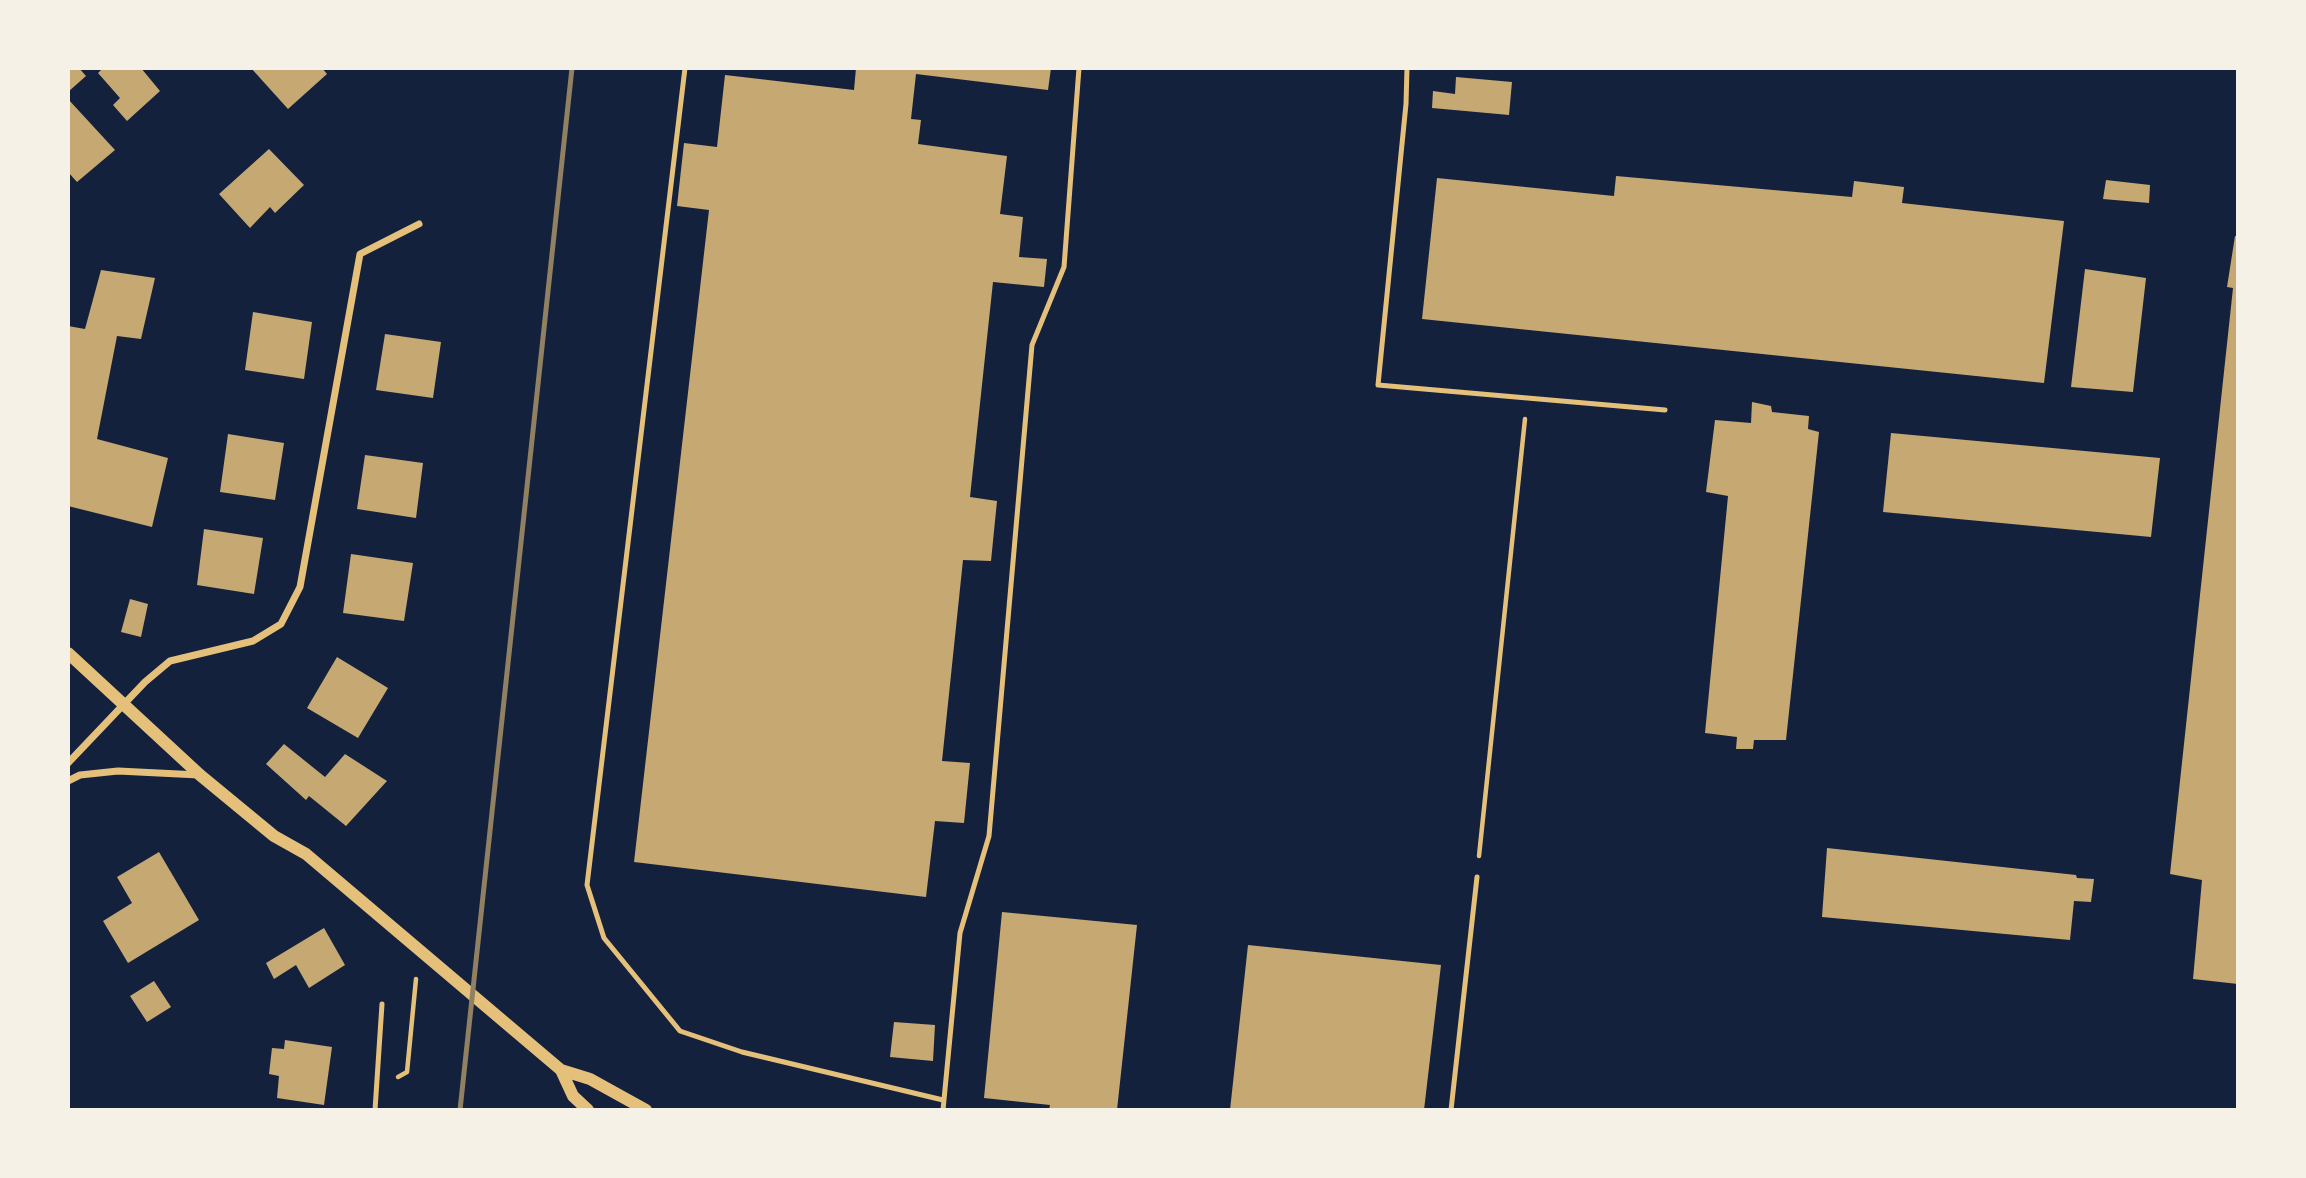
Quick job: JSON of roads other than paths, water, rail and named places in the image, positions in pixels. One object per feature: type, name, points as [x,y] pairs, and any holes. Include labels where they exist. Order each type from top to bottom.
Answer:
[{"type":"street","points":[[68,763],[123,705],[170,661],[253,641],[281,624],[300,587],[360,254],[419,224]]},
{"type":"street","points":[[68,653],[200,775],[274,836],[306,854],[561,1070],[590,1079],[646,1110]]},
{"type":"street","points":[[68,781],[80,775],[118,771],[200,775]]},
{"type":"street","points":[[561,1070],[573,1096],[588,1110]]},
{"type":"lane","points":[[685,68],[587,885],[604,939],[680,1031],[742,1052],[943,1100]]},
{"type":"lane","points":[[943,1110],[960,933],[989,836],[1032,345],[1064,267],[1079,68]]},
{"type":"lane","points":[[1407,68],[1406,104],[1378,385],[1665,410]]},
{"type":"lane","points":[[1451,1110],[1476,877]]},
{"type":"lane","points":[[375,1110],[382,1004]]},
{"type":"railway","points":[[460,1110],[572,68]]}]
